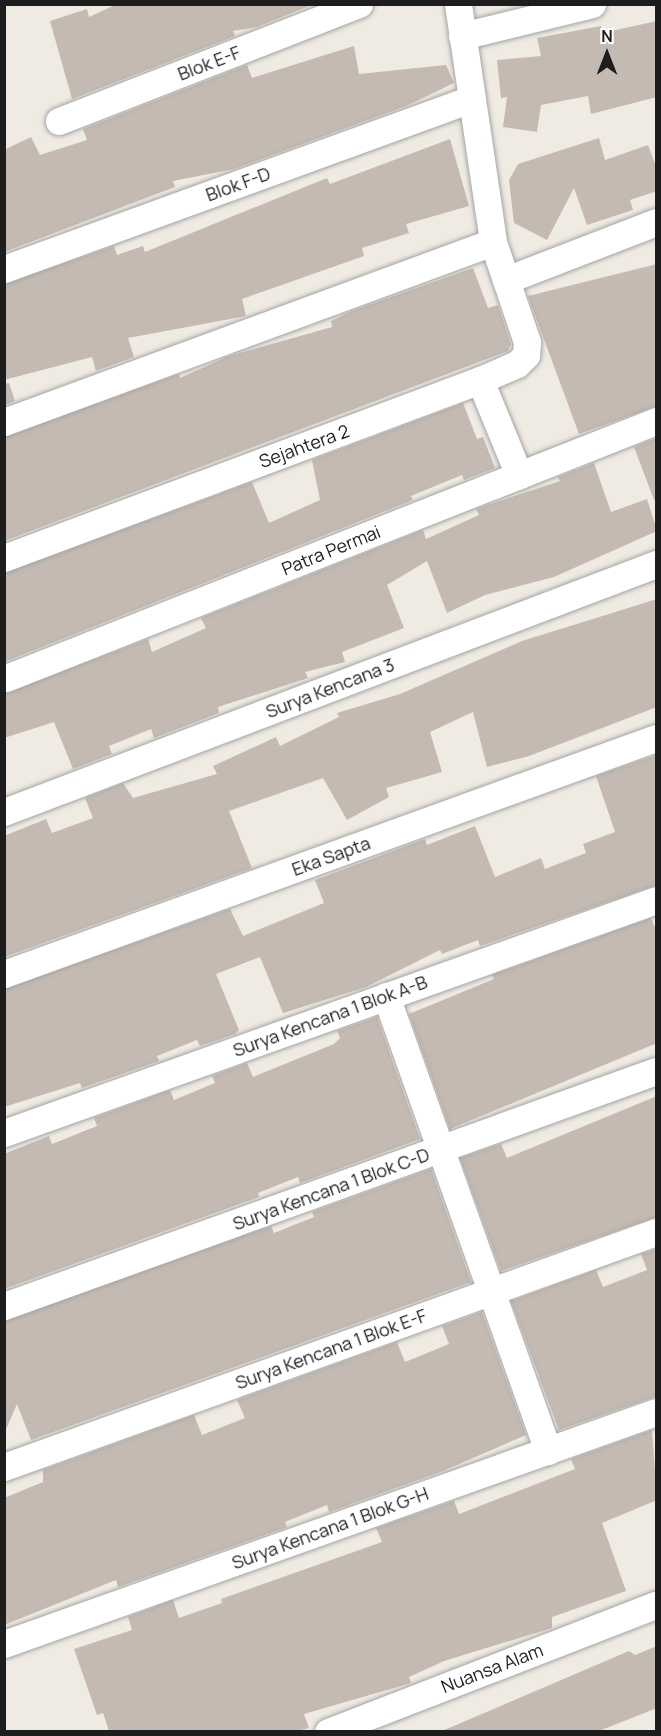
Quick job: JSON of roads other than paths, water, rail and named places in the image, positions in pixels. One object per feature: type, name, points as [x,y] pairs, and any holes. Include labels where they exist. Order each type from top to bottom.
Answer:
[{"type":"street","name":"Blok E-F","points":[[59,121],[359,4]]},
{"type":"street","name":"Sejahtera 2","points":[[4,558],[480,380],[517,364],[526,355],[527,342],[493,242],[458,4]]},
{"type":"street","points":[[462,36],[592,4]]},
{"type":"street","name":"Blok F-D","points":[[4,269],[472,99]]},
{"type":"street","points":[[506,280],[657,222]]},
{"type":"street","points":[[4,422],[493,242]]},
{"type":"street","points":[[480,380],[519,475]]},
{"type":"street","name":"Patra Permai","points":[[6,678],[657,421]]},
{"type":"street","name":"Surya Kencana 3","points":[[4,813],[657,564]]},
{"type":"street","name":"Eka Sapta","points":[[4,974],[657,738]]},
{"type":"street","name":"Surya Kencana 1 Blok A-B","points":[[4,1133],[657,900]]},
{"type":"street","points":[[386,996],[548,1451]]},
{"type":"street","name":"Surya Kencana 1 Blok C-D","points":[[4,1306],[657,1071]]},
{"type":"street","name":"Surya Kencana 1 Blok E-F","points":[[4,1467],[657,1232]]},
{"type":"street","name":"Surya Kencana 1 Blok G-H","points":[[4,1644],[657,1412]]},
{"type":"street","name":"Nuansa Alam","points":[[328,1731],[657,1605]]}]
